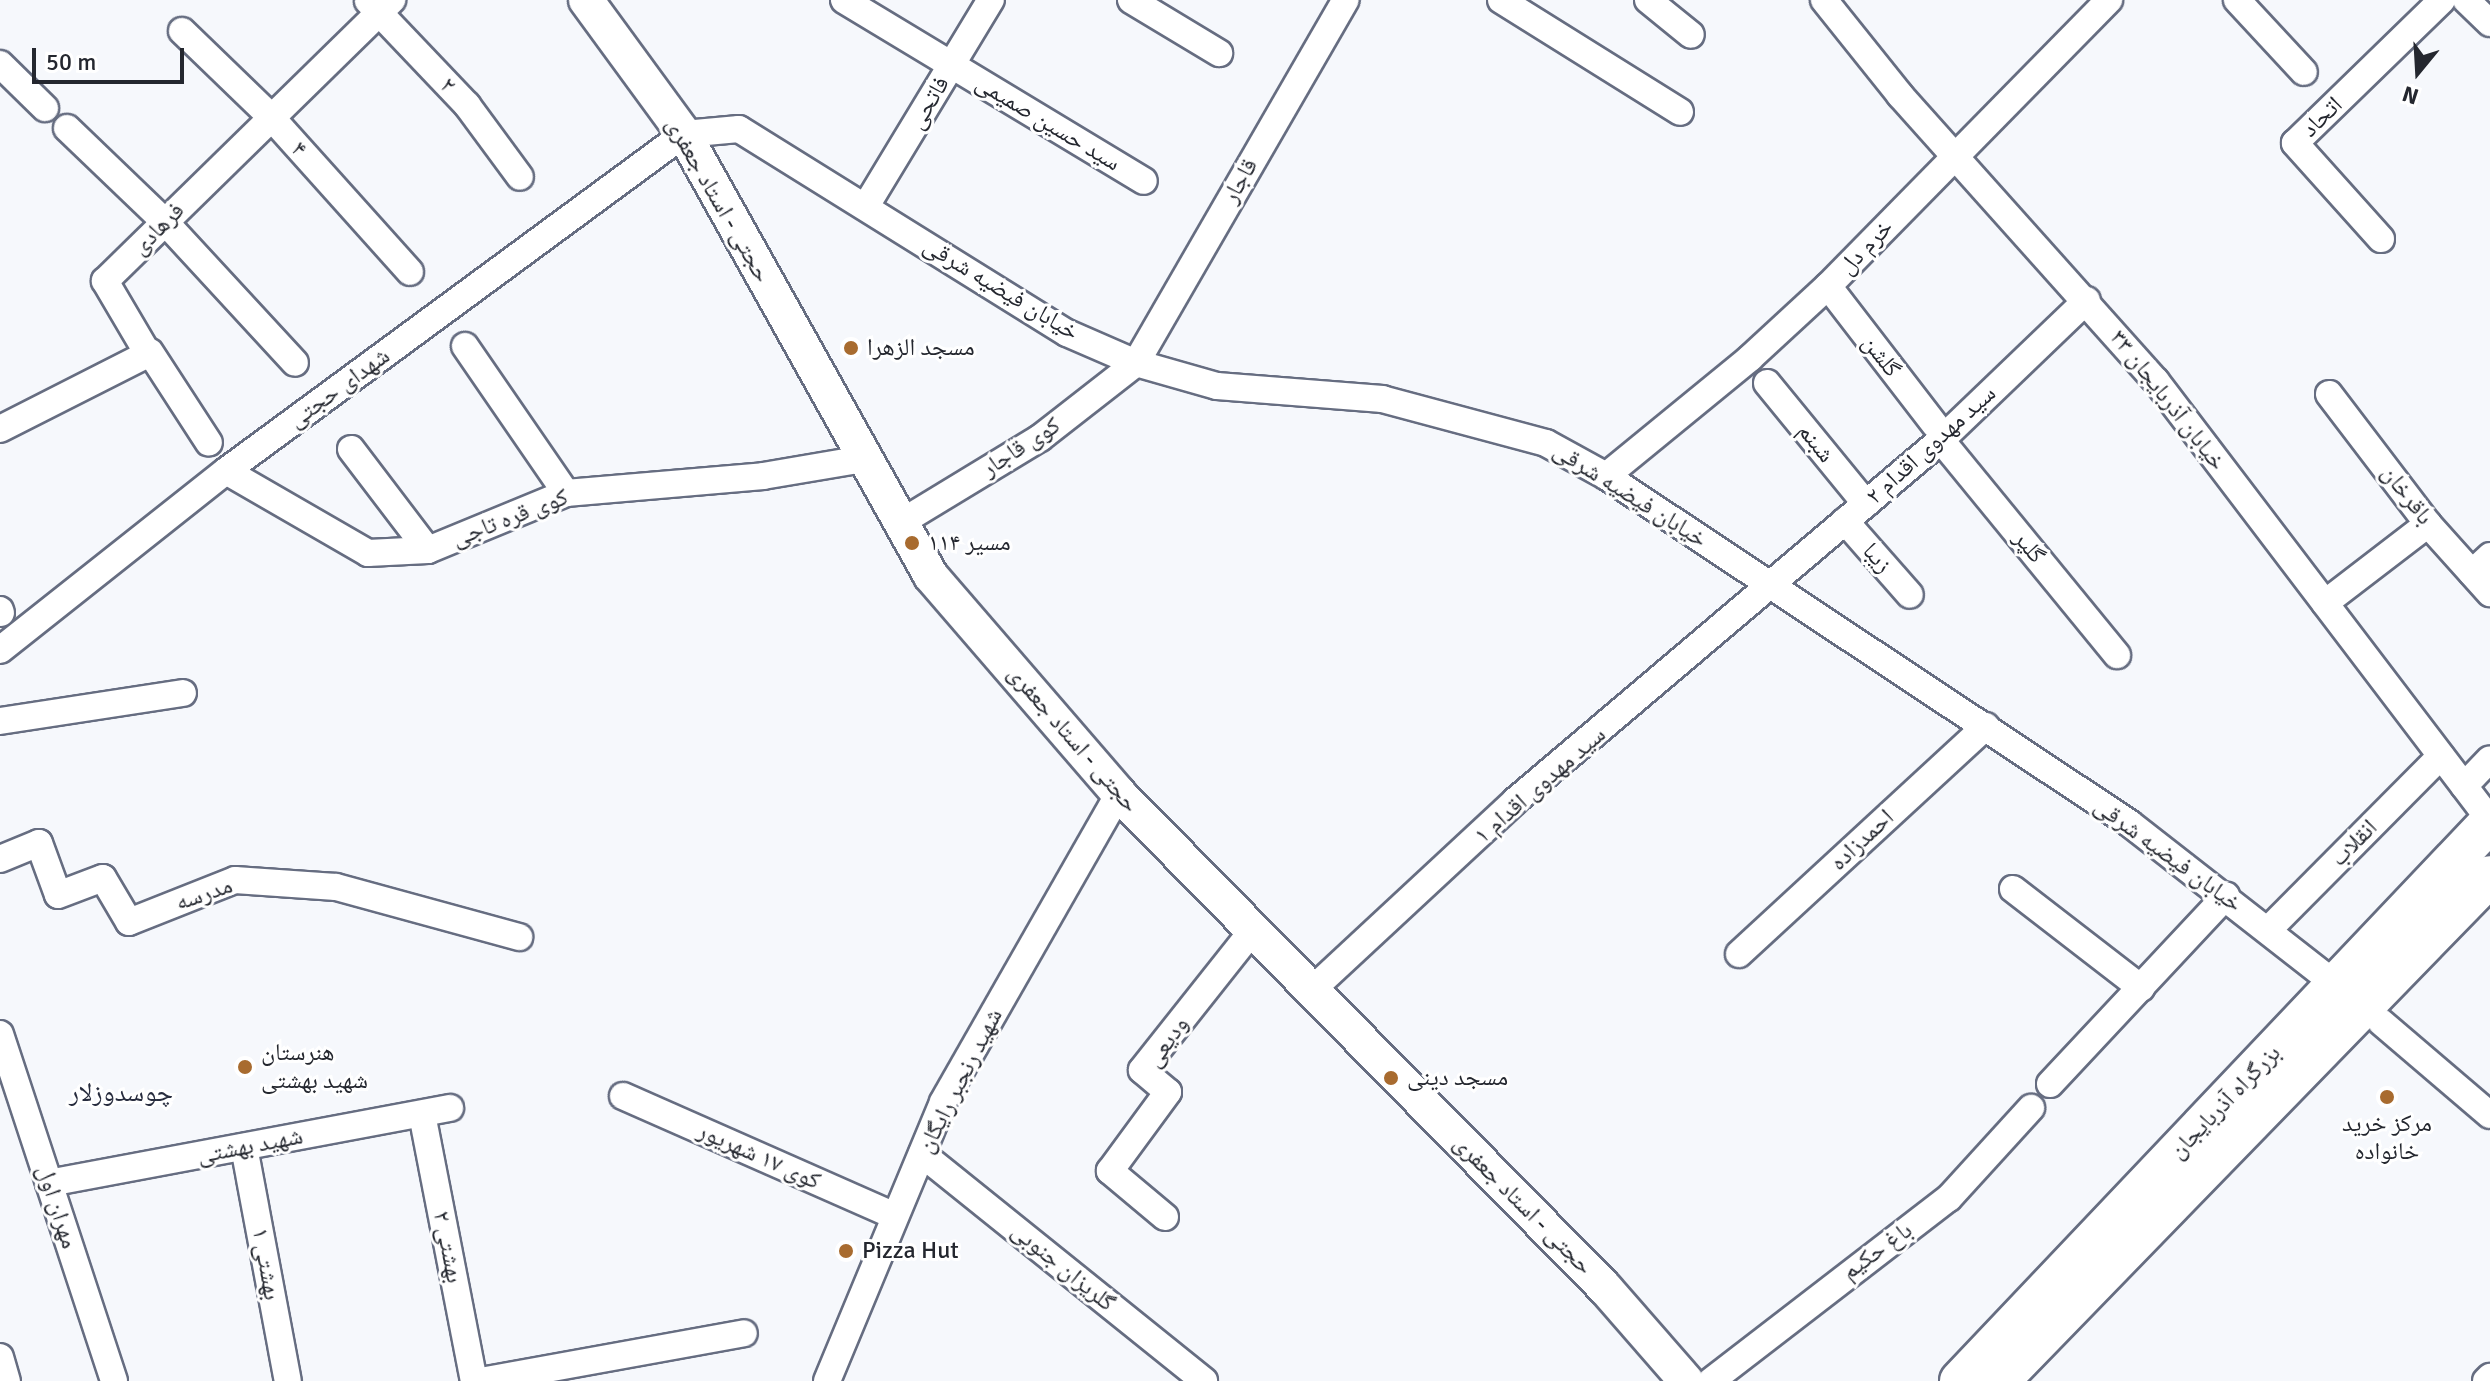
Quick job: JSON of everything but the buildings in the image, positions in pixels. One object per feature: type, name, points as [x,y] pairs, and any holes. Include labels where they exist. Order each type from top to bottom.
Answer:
[{"type":"highway","name":"بزرگراه آذربایجان","points":[[1999,1381],[2473,876],[2490,821]]},
{"type":"highway","name":"بزرگراه آذربایجان","points":[[1960,1381],[2473,876]]},
{"type":"highway","points":[[1928,1381],[2322,974],[2473,876]]},
{"type":"highway","points":[[2035,1381],[2413,987],[2473,876]]},
{"type":"main road","name":"حجتی - استاد جعفری","points":[[589,1],[684,134],[931,576],[1119,794],[1605,1288],[1686,1381]]},
{"type":"street","name":"سید حسین صمیمی","points":[[844,0],[1144,181]]},
{"type":"street","name":"فاتحی","points":[[866,206],[991,0]]},
{"type":"street","points":[[1131,0],[1219,53]]},
{"type":"street","name":"قاجار","points":[[1136,363],[1346,0]]},
{"type":"street","points":[[1648,0],[1691,35]]},
{"type":"street","name":"خیابان آذربایجان ۳۳","points":[[1824,0],[1955,155],[2087,300],[2325,603],[2490,821]]},
{"type":"street","name":"خرم دل","points":[[1606,476],[1750,358],[1828,286],[2109,0]]},
{"type":"street","points":[[2237,0],[2304,72]]},
{"type":"street","name":"اتحاد","points":[[2381,239],[2295,143],[2442,0]]},
{"type":"street","points":[[2466,0],[2490,23]]},
{"type":"street","name":"فرهادی","points":[[150,352],[105,283],[380,4]]},
{"type":"street","name":"۲","points":[[380,4],[467,105],[520,177]]},
{"type":"street","points":[[1517,4],[1680,112]]},
{"type":"street","name":"۴","points":[[182,31],[271,117],[410,272]]},
{"type":"street","points":[[0,64],[45,108]]},
{"type":"street","points":[[67,128],[166,223],[295,363]]},
{"type":"street","name":"خیابان فیضیه شرقی","points":[[684,134],[739,129],[1067,333],[1136,363],[1217,386],[1382,399],[1546,443],[1606,476],[1986,726],[2226,896],[2322,974]]},
{"type":"street","name":"شهدای حجتی","points":[[0,650],[226,471],[684,134]]},
{"type":"street","name":"گلشن","points":[[1828,286],[1938,432]]},
{"type":"street","name":"سید مهدوی اقدام ۲","points":[[1769,585],[1866,504],[1938,432],[2087,300]]},
{"type":"street","points":[[465,346],[566,493]]},
{"type":"street","points":[[0,429],[150,352],[209,443]]},
{"type":"street","name":"کوی قاجار","points":[[900,523],[1040,438],[1136,363]]},
{"type":"street","name":"شبنم","points":[[1767,383],[1866,504]]},
{"type":"street","name":"باقرخان","points":[[2329,394],[2428,524],[2481,564],[2490,593]]},
{"type":"street","name":"گلپر","points":[[1938,432],[2117,655]]},
{"type":"street","points":[[351,449],[428,550]]},
{"type":"street","name":"کوی قره تاجی","points":[[226,471],[368,553],[428,550],[566,493],[763,476],[863,459]]},
{"type":"street","name":"زیبا","points":[[1845,521],[1910,595]]},
{"type":"street","points":[[2325,603],[2428,524]]},
{"type":"street","name":"سید مهدوی اقدام ۱","points":[[1313,989],[1515,801],[1769,585]]},
{"type":"street","points":[[0,721],[183,693]]},
{"type":"street","name":"احمدزاده","points":[[1739,954],[1986,726]]},
{"type":"street","name":"انقلاب","points":[[2268,930],[2441,756]]},
{"type":"street","points":[[2464,786],[2490,759]]},
{"type":"street","name":"شهید رنجبر رایگان","points":[[827,1381],[943,1102],[1119,794]]},
{"type":"street","name":"مدرسه","points":[[0,859],[39,843],[58,895],[103,878],[129,922],[235,880],[336,887],[519,937]]},
{"type":"street","points":[[2013,889],[2141,988]]},
{"type":"street","points":[[2050,1084],[2226,896]]},
{"type":"street","name":"ودیعی","points":[[1165,1217],[1110,1171],[1168,1092],[1142,1070],[1253,930]]},
{"type":"street","points":[[2381,1022],[2490,1115]]},
{"type":"street","name":"مهران اول","points":[[0,1034],[114,1381]]},
{"type":"street","name":"کوی ۱۷ شهریور","points":[[623,1096],[895,1216]]},
{"type":"street","name":"شهید بهشتی","points":[[49,1183],[450,1108]]},
{"type":"street","name":"باغ حکیم","points":[[1711,1381],[1949,1198],[2031,1108]]},
{"type":"street","name":"بهشتی ۲","points":[[422,1114],[474,1381]]},
{"type":"street","name":"بهشتی ۱","points":[[244,1147],[288,1381]]},
{"type":"street","name":"گلریزان جنوبی","points":[[922,1154],[1204,1381]]},
{"type":"street","points":[[481,1381],[744,1333]]},
{"type":"street","points":[[0,1357],[7,1381]]},
{"type":"place","name":"مسجد الزهرا","points":[[851,348]]},
{"type":"place","name":"مسیر ۱۱۴","points":[[912,543]]},
{"type":"place","name":"هنرستان شهید بهشتی","points":[[245,1067]]},
{"type":"place","name":"مسجد دینی","points":[[1391,1078]]},
{"type":"place","name":"مرکز خرید خانواده","points":[[2387,1097]]},
{"type":"place","name":"Pizza Hut","points":[[846,1251]]},
{"type":"district","name":"چوسدوزلار","points":[[121,1094]]}]
